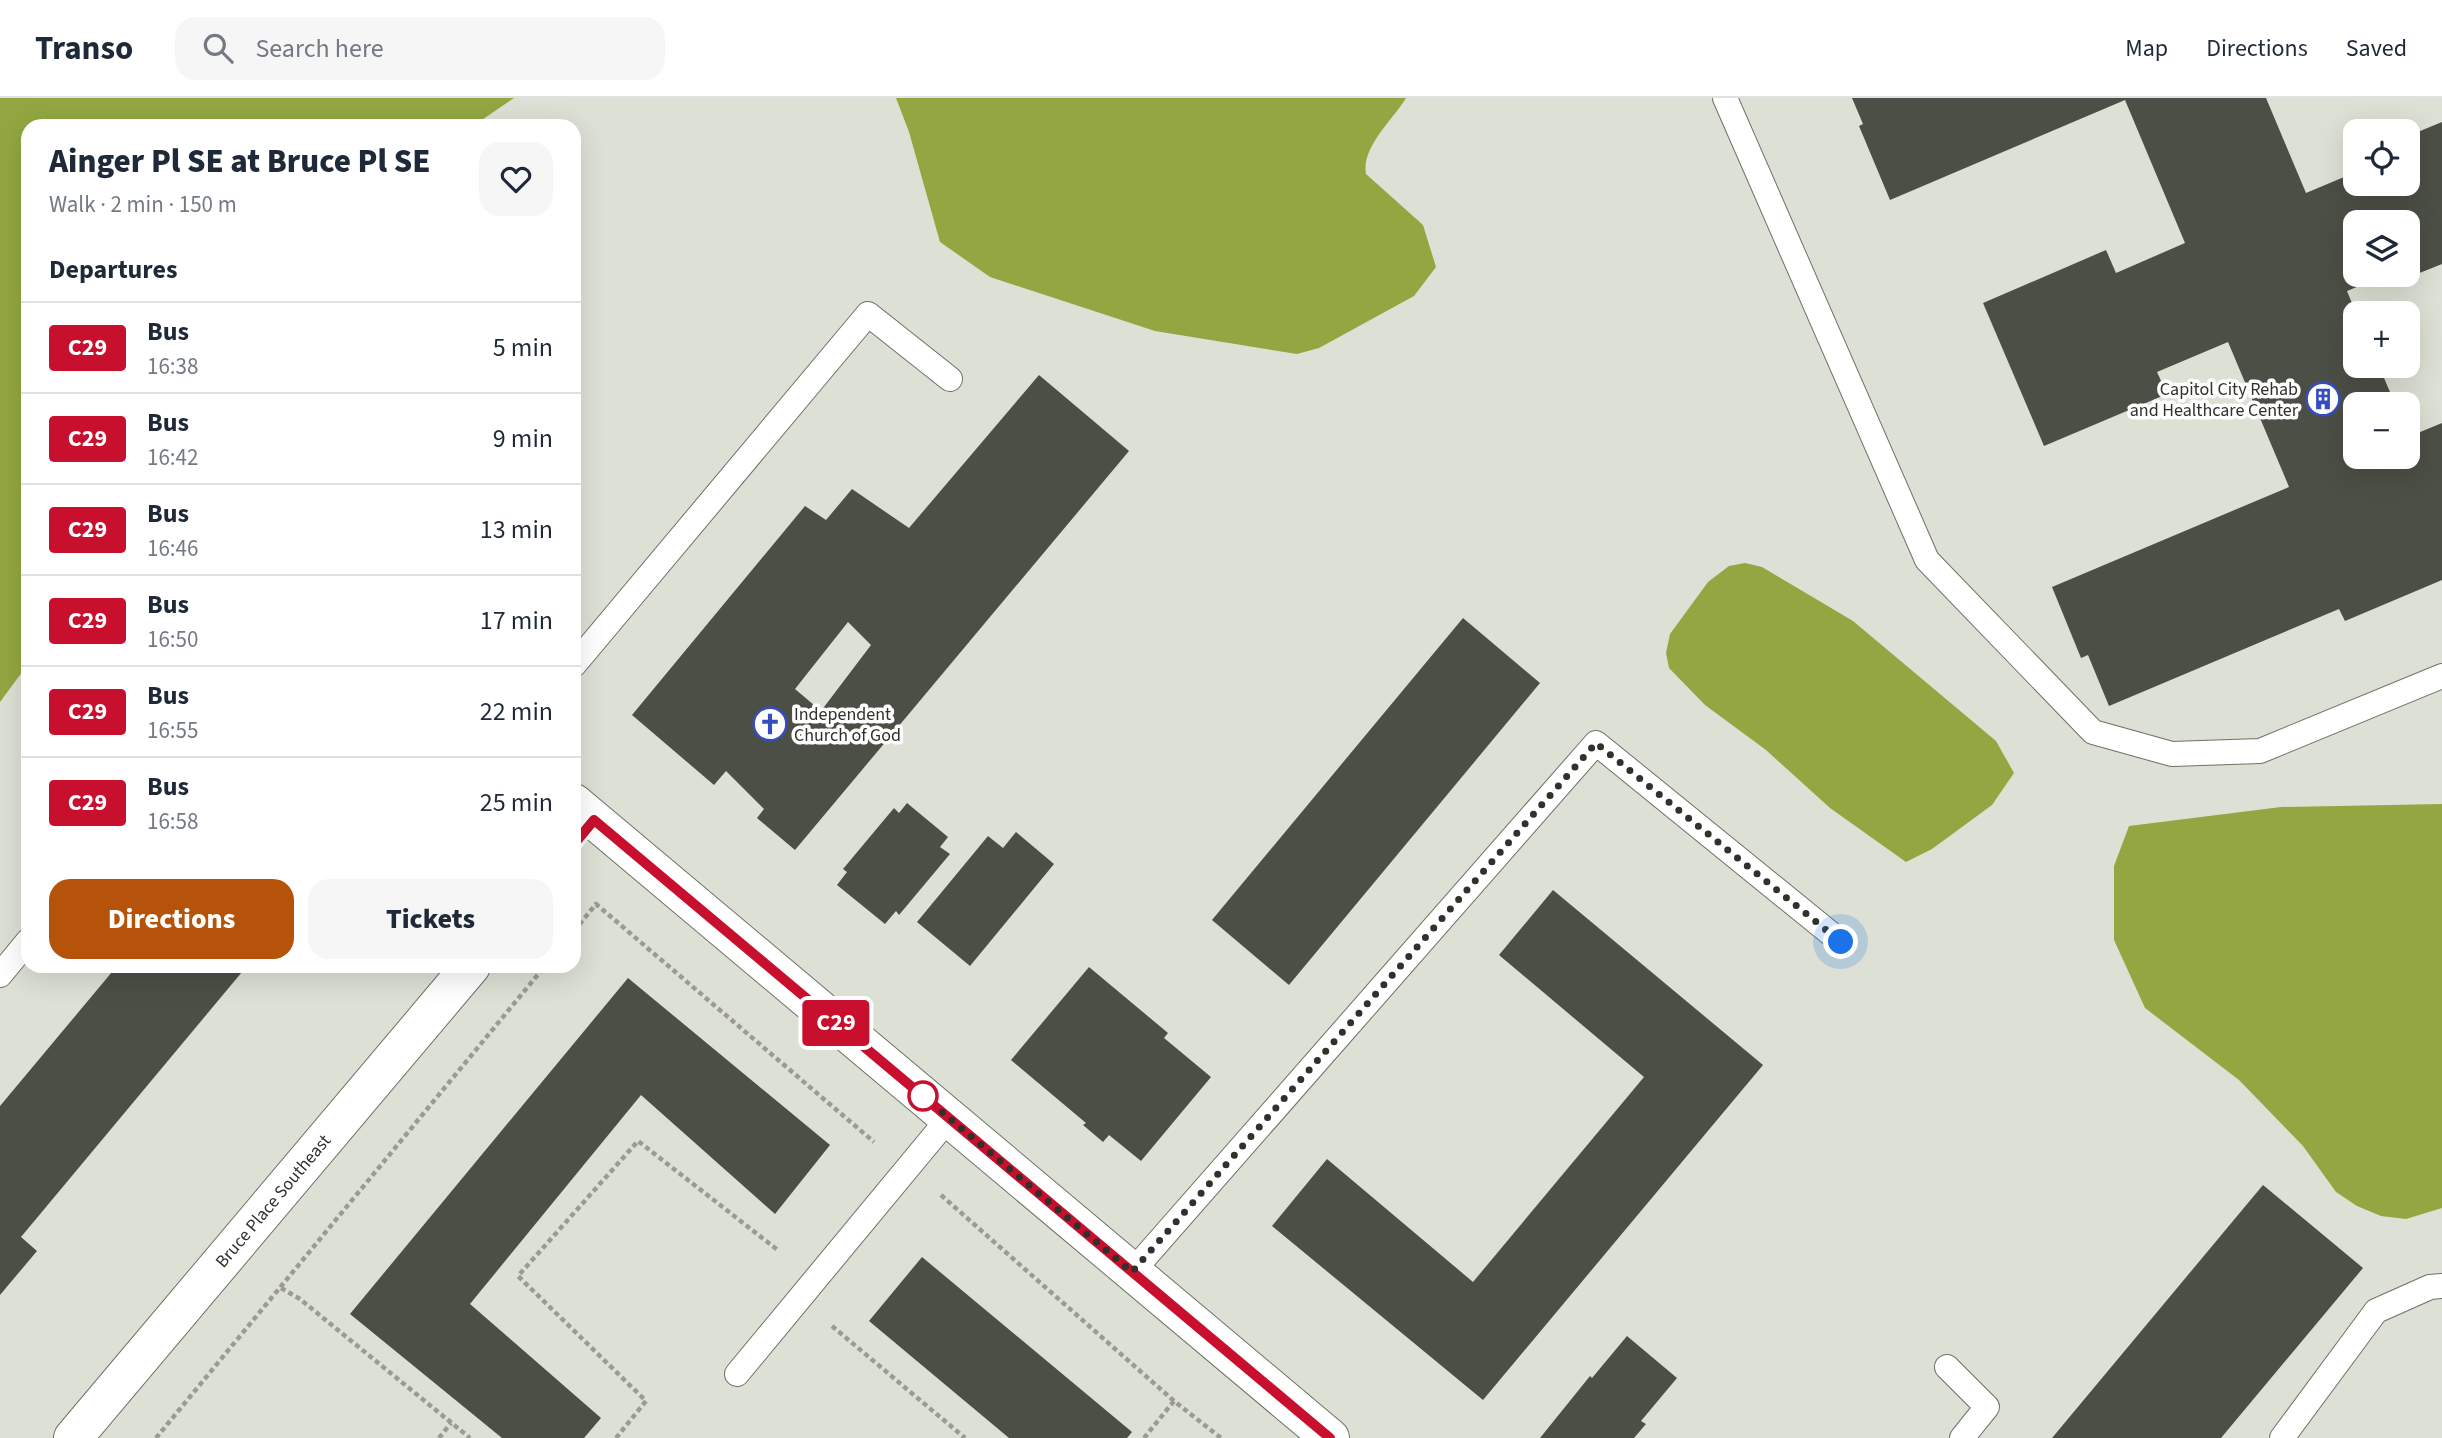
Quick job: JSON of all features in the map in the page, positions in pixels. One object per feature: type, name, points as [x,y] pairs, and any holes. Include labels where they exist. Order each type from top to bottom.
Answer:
[{"type":"street","points":[[581,823],[949,1118],[1330,1438]]},
{"type":"street","name":"Bruce Place Southeast","points":[[73,1438],[465,973]]},
{"type":"lane","points":[[1725,98],[1927,560],[2093,732],[2172,754],[2260,751],[2442,676]]},
{"type":"lane","points":[[581,657],[868,314],[950,379]]},
{"type":"lane","points":[[1132,1272],[1596,743],[1841,942]]},
{"type":"lane","points":[[0,975],[21,950]]},
{"type":"lane","points":[[737,1374],[949,1118]]},
{"type":"lane","points":[[2282,1438],[2376,1311],[2430,1287],[2442,1286]]},
{"type":"lane","points":[[1947,1367],[1987,1407],[1962,1438]]},
{"type":"path","points":[[581,922],[596,904],[880,1147]]},
{"type":"path","points":[[156,1438],[539,973]]},
{"type":"path","points":[[616,1438],[646,1401],[518,1276],[638,1141],[778,1253],[787,1243]]},
{"type":"path","points":[[909,1167],[1174,1401],[1221,1438]]},
{"type":"path","points":[[281,1288],[300,1299],[470,1438]]},
{"type":"path","points":[[830,1325],[965,1438]]},
{"type":"path","points":[[1144,1438],[1174,1401]]},
{"type":"path","points":[[439,1438],[451,1423]]},
{"type":"green space","points":[[0,98],[514,98],[483,119],[21,119],[21,674],[0,702]]},
{"type":"green space","points":[[896,98],[1406,98],[1373,144],[1368,154],[1366,174],[1423,225],[1436,267],[1414,296],[1319,348],[1297,354],[1155,331],[990,277],[940,242],[909,132]]},
{"type":"green space","points":[[1745,563],[1762,567],[1853,621],[1996,741],[2014,773],[1992,805],[1932,849],[1906,862],[1830,808],[1766,750],[1705,705],[1669,668],[1666,653],[1670,634],[1708,582],[1729,566]]},
{"type":"green space","points":[[2442,804],[2442,1208],[2406,1219],[2381,1216],[2357,1206],[2336,1192],[2303,1146],[2239,1080],[2145,1008],[2114,940],[2114,866],[2129,826],[2281,807]]},
{"type":"building","name":"Capitol City Rehab and Healthcare Center","points":[[1852,98],[2266,98],[2306,193],[2343,177],[2343,196],[2420,196],[2420,131],[2442,122],[2442,264],[2420,273],[2420,210],[2343,210],[2343,287],[2357,287],[2347,291],[2351,301],[2343,301],[2343,378],[2384,378],[2390,392],[2343,392],[2343,469],[2420,469],[2420,432],[2442,423],[2442,580],[2345,621],[2339,609],[2109,706],[2088,655],[2081,658],[2052,587],[2289,487],[2228,342],[2157,372],[2167,394],[2044,446],[1983,303],[2106,250],[2116,273],[2185,243],[2125,100],[1890,200],[1859,126],[1863,124]]},
{"type":"building","points":[[1039,375],[1129,451],[795,850],[757,818],[764,809],[726,771],[714,785],[632,715],[805,506],[826,520],[852,489],[909,528]],"holes":[[[848,622],[871,645],[821,711],[795,689]]]},
{"type":"building","points":[[1463,618],[1540,683],[1289,985],[1212,920]]},
{"type":"building","points":[[907,803],[948,837],[940,847],[950,854],[899,915],[896,911],[885,924],[837,885],[847,872],[843,869],[894,808],[899,813]]},
{"type":"building","points":[[1016,832],[1054,864],[970,966],[917,922],[988,836],[1003,848]]},
{"type":"building","points":[[1553,890],[1763,1065],[1483,1400],[1272,1226],[1327,1159],[1473,1282],[1644,1077],[1499,955]]},
{"type":"building","points":[[1089,967],[1168,1033],[1164,1038],[1211,1077],[1141,1161],[1109,1135],[1103,1142],[1083,1125],[1086,1123],[1011,1060]]},
{"type":"building","points":[[111,973],[241,973],[21,1237],[37,1251],[0,1295],[0,1106]]},
{"type":"building","points":[[628,978],[830,1145],[775,1214],[641,1095],[470,1304],[601,1418],[584,1438],[502,1438],[350,1314]]},
{"type":"building","points":[[2263,1185],[2363,1268],[2221,1438],[2052,1438]]},
{"type":"building","points":[[922,1257],[1132,1432],[1127,1438],[1009,1438],[869,1321]]},
{"type":"building","points":[[1627,1336],[1677,1378],[1641,1421],[1646,1424],[1634,1438],[1540,1438],[1590,1376],[1592,1378]]},
{"type":"bus line","name":"C29","points":[[581,836],[594,820],[1330,1438]]},
{"type":"place","name":"Capitol City Rehab and Healthcare Center","points":[[2323,399]]},
{"type":"place","name":"Independent Church of God","points":[[770,724]]},
{"type":"route","points":[[923,1096],[1132,1272],[1596,743],[1841,942]]}]
